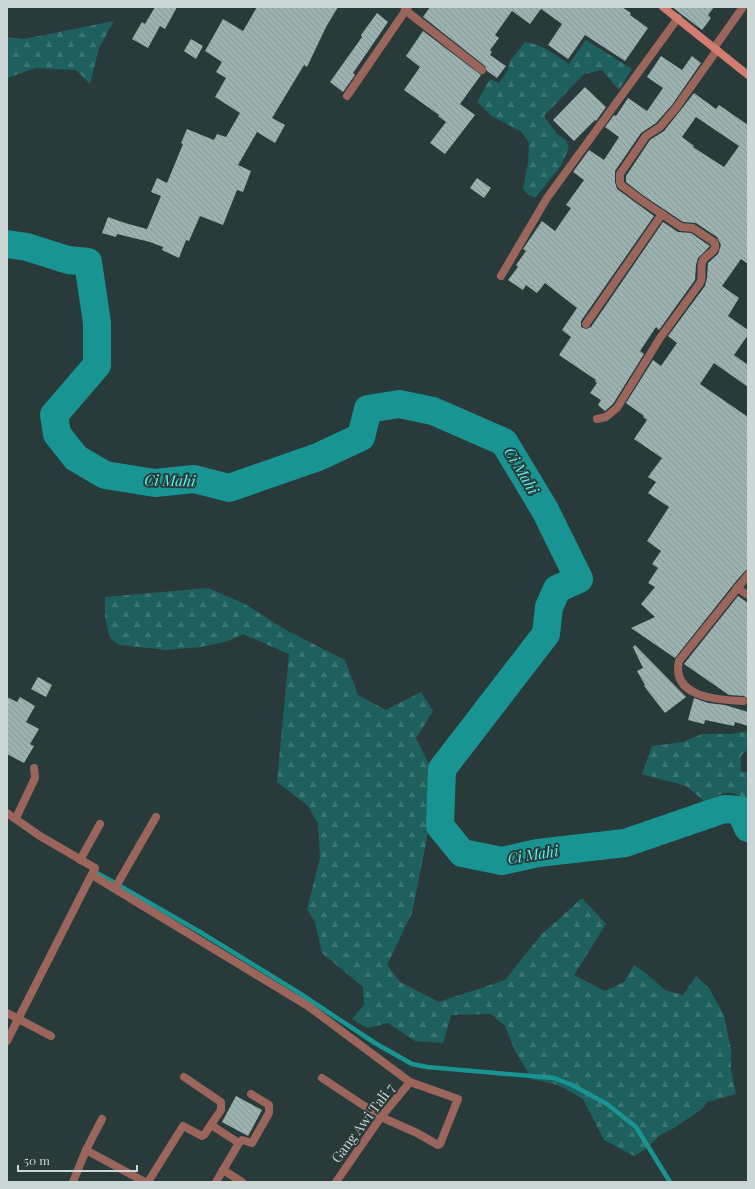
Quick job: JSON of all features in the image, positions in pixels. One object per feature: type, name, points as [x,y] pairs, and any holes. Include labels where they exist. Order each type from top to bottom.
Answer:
[{"type":"main road","points":[[663,7],[748,75]]},
{"type":"street","points":[[598,419],[606,418],[617,408],[660,338],[702,280],[702,263],[715,248],[714,242],[696,230],[681,227],[641,200],[622,185],[620,182],[620,174],[646,136],[660,127],[676,108],[743,7]]},
{"type":"street","points":[[347,96],[406,8],[482,70]]},
{"type":"street","points":[[501,276],[547,198],[678,18]]},
{"type":"street","points":[[586,324],[662,214]]},
{"type":"street","points":[[743,701],[704,696],[685,687],[678,675],[679,661],[748,575]]},
{"type":"street","points":[[737,588],[748,595]]},
{"type":"street","points":[[16,818],[35,778],[34,768]]},
{"type":"street","points":[[7,814],[16,818],[40,836],[95,868],[7,1041]]},
{"type":"street","points":[[115,888],[156,817]]},
{"type":"street","points":[[80,860],[100,824]]},
{"type":"street","points":[[92,875],[308,1006],[410,1082]]},
{"type":"street","points":[[7,1013],[51,1036]]},
{"type":"street","points":[[148,1182],[183,1126],[202,1136],[212,1125],[221,1110],[221,1102],[184,1077]]},
{"type":"street","points":[[322,1078],[381,1117]]},
{"type":"street","name":"Gang Awi Tali 7","points":[[336,1182],[381,1117],[410,1082],[458,1098],[440,1144],[438,1145],[417,1133],[381,1117]]},
{"type":"street","points":[[216,1182],[239,1143],[242,1140],[252,1142],[270,1109],[269,1106],[250,1094]]},
{"type":"street","points":[[73,1182],[86,1150],[102,1119]]},
{"type":"street","points":[[212,1125],[239,1143]]},
{"type":"street","points":[[86,1150],[145,1182]]},
{"type":"street","points":[[223,1170],[242,1182]]},
{"type":"green space","points":[[114,21],[99,48],[90,84],[76,70],[36,68],[7,78],[7,37],[24,39]]},
{"type":"green space","points":[[586,40],[632,69],[619,90],[602,70],[584,74],[544,116],[557,134],[566,140],[569,147],[561,166],[535,198],[527,194],[523,188],[528,163],[529,143],[522,132],[493,117],[477,102],[490,79],[499,83],[508,70],[510,61],[525,42],[542,47],[569,64]]},
{"type":"green space","points":[[208,588],[245,604],[286,630],[345,660],[358,695],[386,710],[421,692],[433,711],[416,738],[438,783],[412,913],[387,965],[400,982],[439,1002],[505,980],[541,935],[582,898],[606,924],[574,975],[605,991],[624,982],[634,965],[665,990],[683,995],[696,976],[709,988],[724,1015],[731,1050],[731,1070],[736,1094],[707,1102],[702,1109],[674,1128],[660,1135],[646,1149],[634,1156],[604,1140],[583,1099],[558,1085],[532,1079],[515,1051],[505,1026],[491,1014],[451,1015],[443,1043],[415,1041],[388,1023],[367,1028],[352,1019],[364,1005],[363,987],[322,953],[315,922],[307,909],[320,858],[318,824],[308,806],[277,782],[289,654],[243,634],[228,641],[201,647],[167,650],[119,645],[110,638],[105,618],[105,597]]},
{"type":"green space","points":[[748,731],[748,749],[741,756],[741,772],[748,772],[748,799],[735,794],[726,793],[717,795],[705,802],[686,786],[642,774],[652,746],[683,742],[702,734],[731,734]]},
{"type":"building","points":[[155,7],[177,7],[165,29],[160,26],[148,48],[132,39],[142,22],[145,24]]},
{"type":"building","points":[[257,7],[338,7],[326,27],[307,67],[304,65],[272,118],[285,125],[275,143],[257,132],[238,165],[251,171],[243,192],[237,190],[223,225],[200,216],[189,241],[186,240],[179,258],[162,250],[163,247],[150,242],[117,234],[116,237],[102,233],[108,217],[147,229],[161,196],[151,192],[157,178],[167,183],[183,144],[181,143],[187,129],[214,140],[217,134],[226,137],[240,113],[215,97],[226,78],[216,72],[222,62],[205,51],[223,19],[243,31]]},
{"type":"building","points":[[430,7],[622,7],[648,28],[625,61],[585,35],[568,59],[548,45],[562,24],[541,9],[530,24],[512,11],[495,35],[499,38],[490,50],[492,52],[490,55],[506,66],[497,78],[487,71],[485,66],[423,17]]},
{"type":"building","points":[[672,7],[714,7],[708,15],[711,18],[702,30]]},
{"type":"building","points":[[377,13],[388,22],[353,73],[355,75],[343,92],[330,82]]},
{"type":"building","points":[[423,31],[481,75],[460,104],[475,115],[445,154],[430,143],[446,122],[438,116],[439,115],[404,90],[420,67],[406,56]]},
{"type":"building","points":[[191,39],[203,46],[196,59],[184,51]]},
{"type":"building","points":[[661,56],[682,70],[692,56],[701,63],[672,105],[656,123],[641,133],[615,171],[615,182],[617,189],[654,216],[581,321],[581,327],[586,329],[591,327],[663,222],[678,232],[691,233],[710,246],[698,258],[695,280],[659,330],[656,327],[640,351],[644,354],[613,404],[605,411],[598,405],[601,400],[590,393],[597,383],[595,381],[596,380],[559,355],[571,337],[562,330],[577,308],[545,283],[537,293],[526,285],[523,290],[508,280],[518,267],[516,265],[526,251],[523,249],[542,221],[555,231],[571,208],[566,205],[584,180],[573,172],[589,150],[604,160],[619,137],[605,127],[614,115],[616,116],[628,98],[647,111],[663,88],[647,77]]},
{"type":"building","points":[[585,87],[606,107],[596,121],[595,120],[574,141],[553,120]]},
{"type":"building","points":[[694,93],[716,109],[719,105],[748,125],[748,264],[741,259],[722,286],[739,298],[728,316],[748,330],[748,335],[734,355],[748,365],[748,387],[714,363],[700,384],[748,417],[748,569],[733,585],[675,658],[631,628],[655,617],[641,604],[655,587],[648,583],[658,568],[652,564],[661,551],[647,541],[669,507],[648,493],[656,482],[648,477],[662,458],[634,439],[647,420],[643,417],[644,416],[626,403],[653,360],[661,366],[677,343],[668,336],[705,286],[708,263],[718,254],[721,245],[717,237],[696,223],[683,222],[644,196],[626,182],[626,176],[650,140],[664,131]],"holes":[[[696,117],[739,146],[724,167],[693,147],[694,146],[682,137]]]},
{"type":"building","points":[[477,178],[491,188],[484,198],[470,188]]},
{"type":"building","points":[[738,596],[748,603],[748,699],[744,696],[729,695],[684,664]]},
{"type":"building","points":[[635,645],[686,697],[665,713],[644,686],[645,685],[637,671],[643,668],[633,647]]},
{"type":"building","points":[[38,677],[52,685],[46,697],[31,689]]},
{"type":"building","points":[[7,697],[17,702],[20,697],[35,706],[26,722],[39,729],[30,744],[34,746],[24,763],[7,754]]},
{"type":"building","points":[[694,698],[708,703],[725,705],[748,712],[748,726],[735,722],[734,726],[705,720],[704,724],[688,720]]},
{"type":"building","points":[[236,1096],[262,1110],[248,1136],[222,1122]]},
{"type":"waterway","name":"Ci Mahi","points":[[7,244],[27,247],[68,260],[88,262],[97,323],[97,365],[54,415],[57,434],[76,458],[105,475],[155,483],[194,479],[229,488],[318,457],[361,437],[368,409],[399,404],[433,411],[504,442],[545,510],[579,579],[557,589],[549,607],[546,634],[442,769],[440,826],[462,853],[502,861],[538,853],[625,843],[724,809],[740,810],[748,828]]},
{"type":"waterway","points":[[97,873],[113,882]]},
{"type":"waterway","points":[[120,886],[200,932],[296,991],[375,1043],[412,1064],[427,1067],[554,1078],[572,1085],[607,1104],[636,1127],[670,1182]]}]
